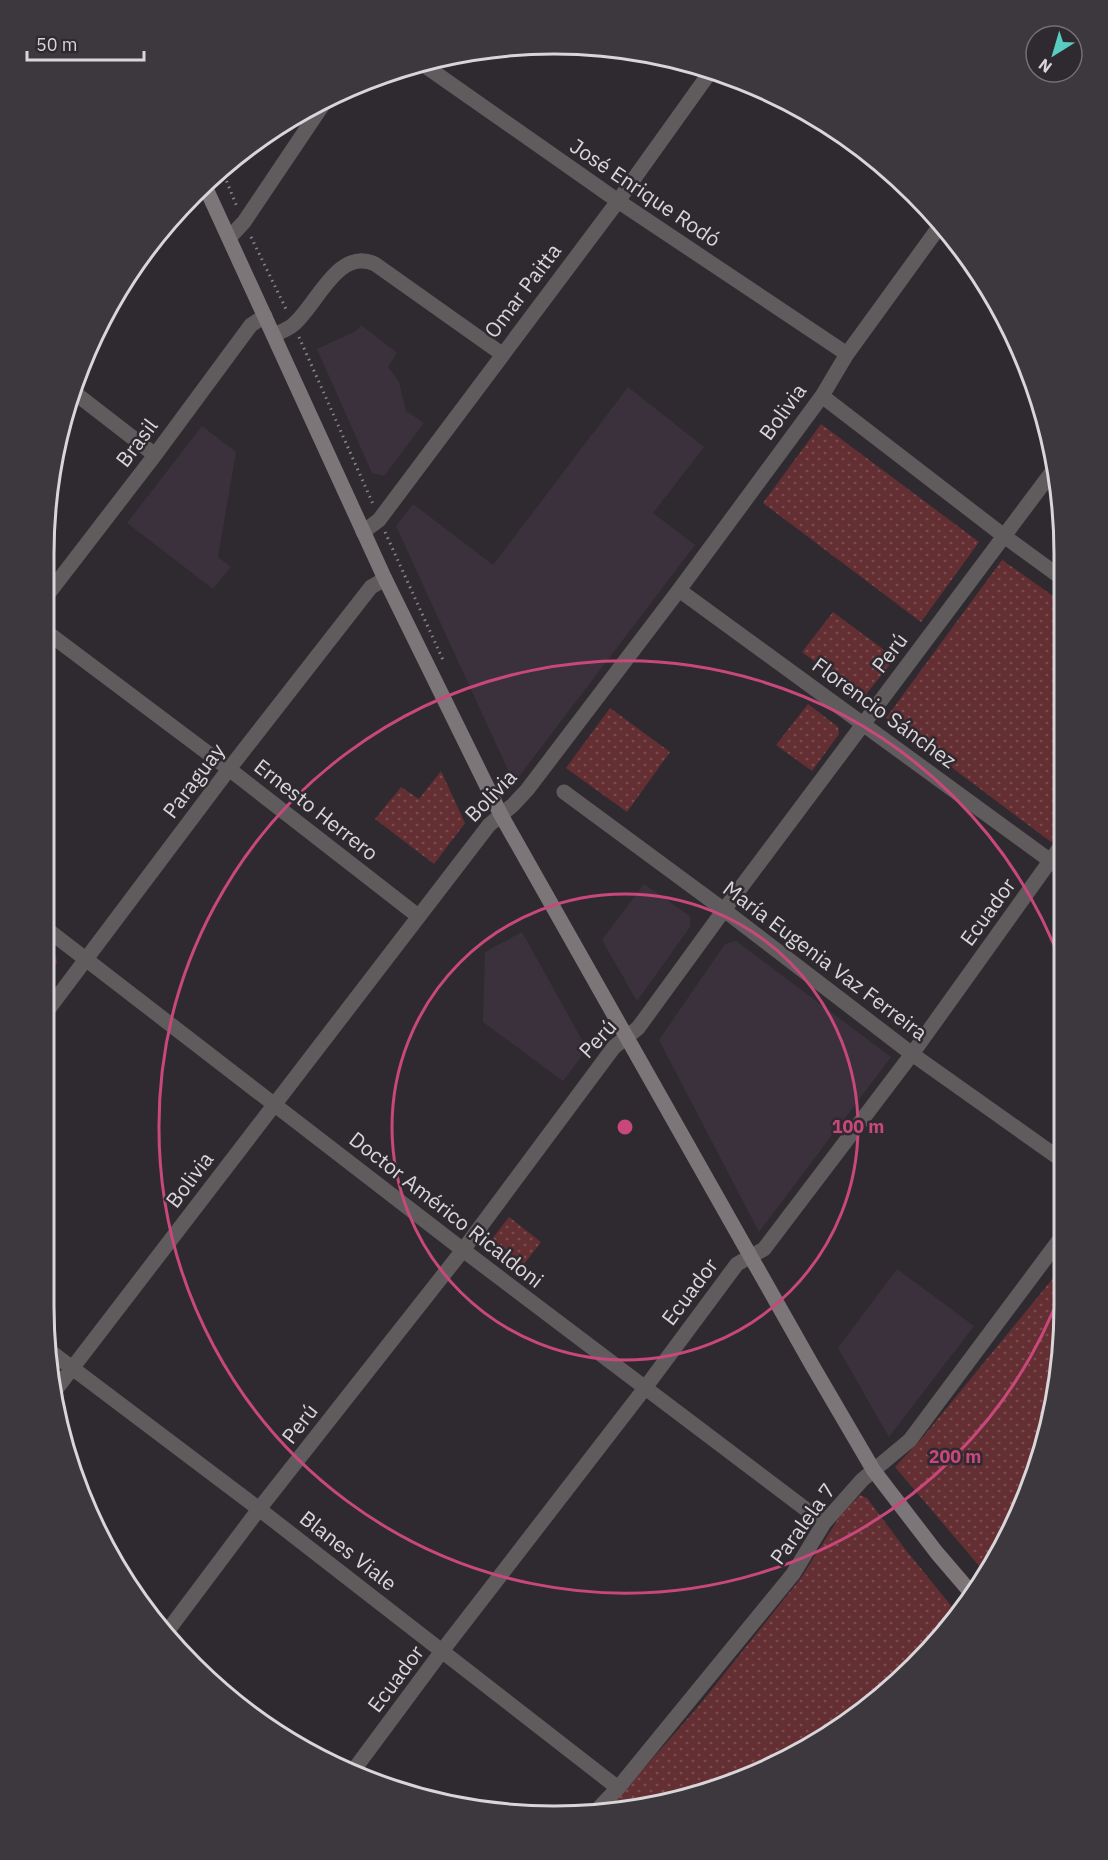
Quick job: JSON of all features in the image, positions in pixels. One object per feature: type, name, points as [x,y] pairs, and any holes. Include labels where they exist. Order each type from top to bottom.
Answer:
[{"type":"street","name":"José Enrique Rodó","points":[[431,70],[618,201],[847,354]]},
{"type":"street","name":"Omar Paitta","points":[[363,532],[380,520],[618,201],[706,78]]},
{"type":"street","points":[[229,238],[244,222],[316,115]]},
{"type":"street","points":[[208,193],[385,579],[501,815],[812,1365],[874,1470],[937,1553],[967,1588]]},
{"type":"street","name":"Bolivia","points":[[60,1384],[489,825],[513,805],[541,773],[822,396],[847,354],[936,231]]},
{"type":"street","points":[[274,335],[294,324],[342,267],[366,260],[375,264],[502,354]]},
{"type":"street","name":"Brasil","points":[[54,586],[251,325],[265,316]]},
{"type":"street","points":[[822,396],[1054,572]]},
{"type":"street","points":[[80,397],[155,455]]},
{"type":"street","name":"Perú","points":[[171,1627],[259,1509],[463,1250],[614,1047],[638,1028],[1048,477]]},
{"type":"street","name":"Paraguay","points":[[54,1002],[229,769],[371,587],[385,579]]},
{"type":"street","name":"Florencio Sánchez","points":[[679,590],[1054,864]]},
{"type":"street","name":"Ernesto Herrero","points":[[54,638],[229,769],[418,916]]},
{"type":"street","name":"María Eugenia Vaz Ferreira","points":[[564,792],[724,910],[912,1054],[1054,1155]]},
{"type":"street","name":"Ecuador","points":[[357,1765],[737,1264],[764,1249],[912,1054],[1054,855]]},
{"type":"street","name":"Doctor Américo Ricaldoni","points":[[54,935],[463,1250],[824,1523]]},
{"type":"street","name":"Paralela 7","points":[[602,1804],[618,1788],[793,1574],[824,1523],[862,1480],[910,1440],[1054,1247]]},
{"type":"street","name":"Blanes Viale","points":[[57,1356],[259,1509],[618,1788]]},
{"type":"path","points":[[225,177],[244,222],[294,324],[444,660]]},
{"type":"shaded area","points":[[361,325],[397,353],[388,367],[399,382],[406,411],[424,423],[384,476],[372,473],[317,349],[356,331]]},
{"type":"shaded area","points":[[628,387],[704,447],[653,513],[695,545],[514,783],[396,526],[413,504],[493,565]]},
{"type":"shaded area","points":[[821,424],[979,542],[921,622],[763,503]]},
{"type":"shaded area","points":[[202,426],[236,452],[218,557],[231,567],[213,589],[127,523]]},
{"type":"shaded area","points":[[1002,560],[1054,597],[1054,838],[1051,842],[886,718]]},
{"type":"shaded area","points":[[833,612],[895,658],[863,698],[802,652]]},
{"type":"shaded area","points":[[808,704],[838,727],[839,734],[812,771],[776,745]]},
{"type":"shaded area","points":[[610,708],[670,752],[627,812],[566,768]]},
{"type":"shaded area","points":[[441,771],[465,823],[434,864],[375,819],[401,787],[419,799]]},
{"type":"shaded area","points":[[644,884],[690,916],[690,927],[637,1001],[602,940]]},
{"type":"shaded area","points":[[522,932],[587,1049],[563,1081],[483,1022],[485,952]]},
{"type":"shaded area","points":[[736,941],[891,1057],[759,1232],[659,1040],[725,944]]},
{"type":"shaded area","points":[[54,955],[56,957],[57,963],[54,967]]},
{"type":"shaded area","points":[[509,1217],[541,1242],[524,1264],[492,1239]]},
{"type":"shaded area","points":[[897,1269],[974,1326],[889,1437],[838,1348]]},
{"type":"shaded area","points":[[1054,1277],[1050,1371],[1037,1435],[1016,1497],[980,1567],[895,1467],[923,1437]]},
{"type":"shaded area","points":[[860,1495],[867,1498],[953,1608],[951,1610],[908,1660],[884,1682],[832,1722],[804,1739],[745,1768],[715,1779],[683,1789],[614,1802],[697,1708],[801,1578],[840,1516]]}]
